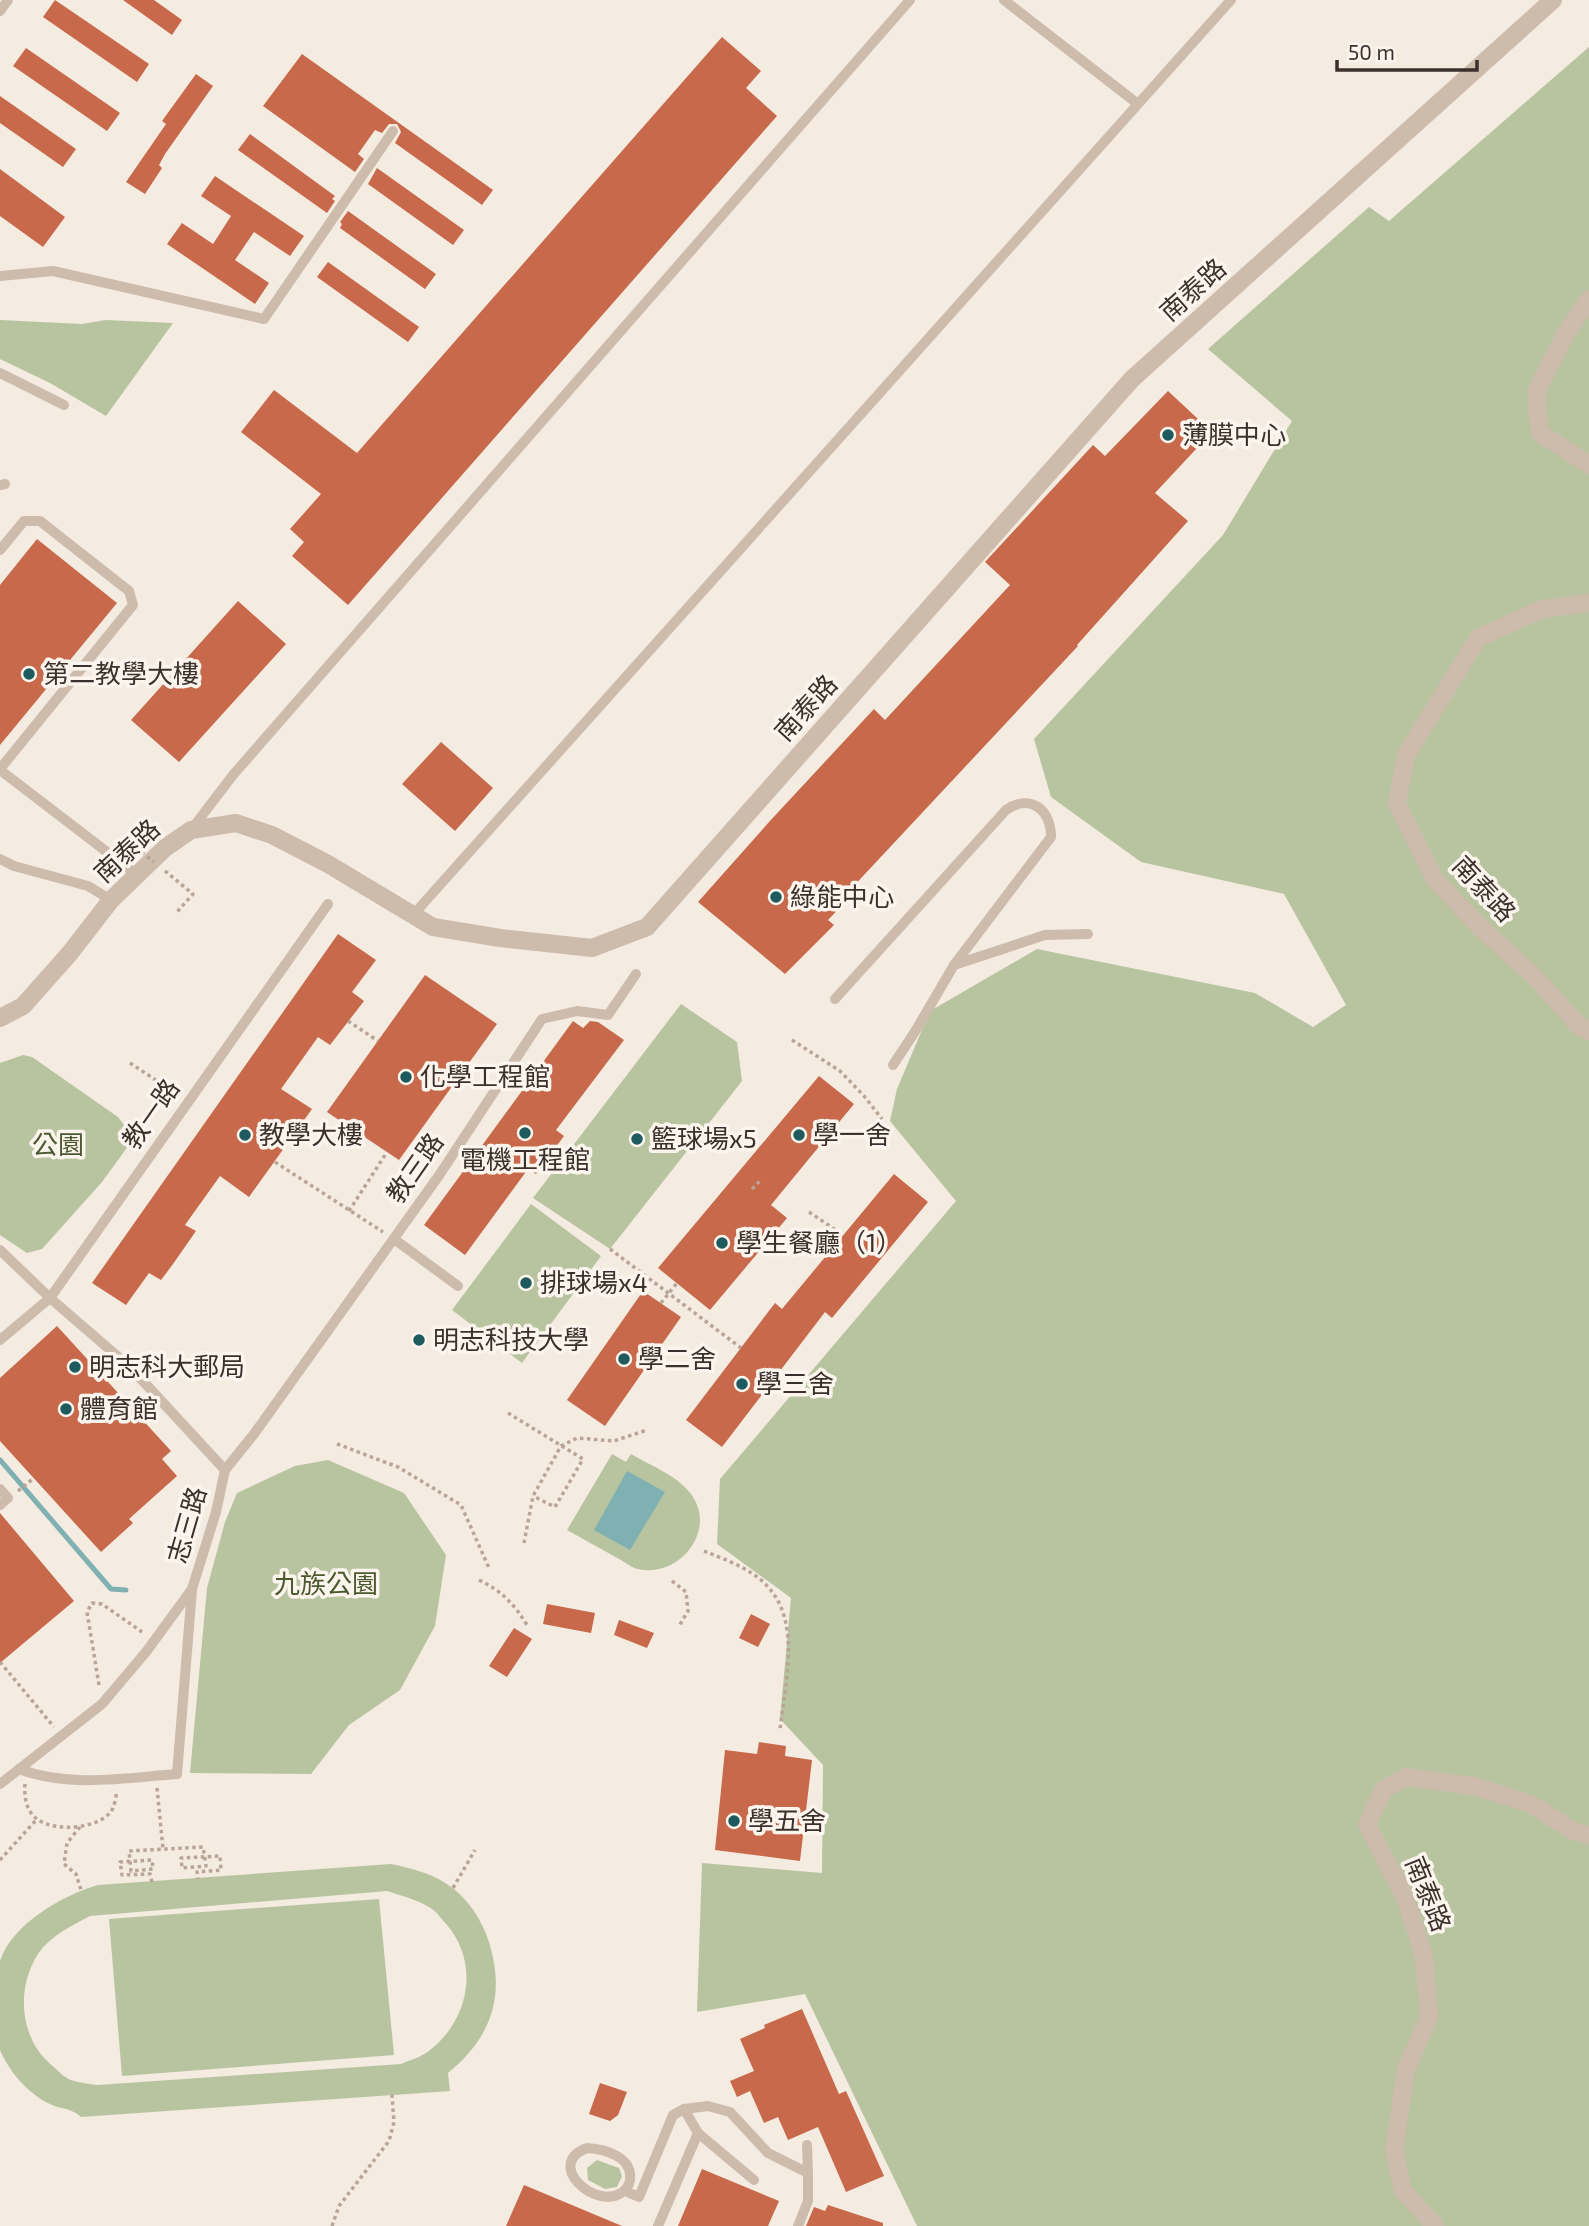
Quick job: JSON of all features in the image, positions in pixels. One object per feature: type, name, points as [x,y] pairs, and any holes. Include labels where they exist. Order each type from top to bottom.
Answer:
[{"type":"street","name":"南泰路","points":[[0,1018],[23,1006],[71,953],[111,900],[165,848],[191,830],[236,823],[272,835],[328,864],[433,927],[500,938],[592,948],[647,927],[1132,379],[1553,0]]},
{"type":"street","points":[[1589,299],[1565,335],[1537,390],[1540,433],[1589,465]]},
{"type":"street","name":"南泰路","points":[[1589,603],[1542,609],[1478,638],[1406,755],[1397,804],[1435,880],[1482,929],[1534,976],[1579,1027],[1589,1031]]},
{"type":"street","name":"南泰路","points":[[1435,2226],[1403,2191],[1394,2150],[1406,2069],[1429,2017],[1424,1956],[1405,1897],[1367,1825],[1383,1790],[1406,1777],[1474,1786],[1531,1804],[1573,1831],[1589,1835]]},
{"type":"lane","points":[[0,11],[8,0]]},
{"type":"lane","points":[[191,830],[242,764],[910,0]]},
{"type":"lane","points":[[1004,0],[1138,104]]},
{"type":"lane","points":[[413,915],[1231,0]]},
{"type":"lane","points":[[0,276],[53,271],[264,319],[393,131]]},
{"type":"lane","points":[[0,373],[64,405]]},
{"type":"lane","points":[[0,550],[24,521],[40,521],[129,591],[133,606],[0,770],[137,875]]},
{"type":"lane","points":[[835,999],[1006,810],[1016,803],[1030,802],[1044,813],[1051,824],[1051,837],[954,965],[893,1065]]},
{"type":"lane","points":[[0,859],[14,866],[88,886],[111,900]]},
{"type":"lane","name":"教一路","points":[[0,1340],[50,1298],[328,904]]},
{"type":"lane","points":[[954,965],[1045,935],[1088,934]]},
{"type":"lane","name":"教三路","points":[[225,1470],[254,1434],[440,1174],[542,1019],[577,1011],[608,1015],[636,974]]},
{"type":"lane","points":[[394,1239],[458,1286]]},
{"type":"lane","name":"志三路","points":[[0,1251],[130,1367],[225,1470],[216,1512],[192,1589],[154,1641],[102,1704],[22,1771],[0,1784]]},
{"type":"lane","points":[[0,1489],[4,1502]]},
{"type":"lane","points":[[22,1771],[40,1777],[89,1781],[177,1774],[192,1589]]},
{"type":"lane","points":[[625,2191],[639,2197],[673,2115],[684,2109],[708,2106],[730,2112],[768,2153],[808,2173]]},
{"type":"lane","points":[[684,2109],[698,2133],[754,2180]]},
{"type":"lane","points":[[658,2226],[698,2133]]},
{"type":"lane","points":[[798,2226],[808,2201],[807,2145]]},
{"type":"lane","points":[[587,2148],[596,2148],[620,2157],[630,2169],[629,2185],[625,2191],[618,2195],[604,2196],[581,2187],[570,2170],[575,2156],[587,2148]]},
{"type":"path","points":[[136,848],[193,894],[177,912]]},
{"type":"path","points":[[348,1021],[378,1041]]},
{"type":"path","points":[[792,1041],[841,1071],[882,1119]]},
{"type":"path","points":[[131,1063],[188,1101]]},
{"type":"path","points":[[349,1210],[387,1152]]},
{"type":"path","points":[[275,1161],[394,1239]]},
{"type":"path","points":[[752,1189],[761,1180]]},
{"type":"path","points":[[810,1212],[843,1236]]},
{"type":"path","points":[[610,1249],[741,1348]]},
{"type":"path","points":[[661,1303],[677,1283]]},
{"type":"path","points":[[508,1413],[583,1460],[555,1507],[533,1496]]},
{"type":"path","points":[[524,1543],[533,1496],[561,1446],[577,1438],[614,1441],[647,1430]]},
{"type":"path","points":[[337,1444],[398,1467],[461,1505],[489,1568]]},
{"type":"path","points":[[704,1551],[739,1565],[769,1587],[783,1609],[788,1644],[779,1729]]},
{"type":"path","points":[[479,1580],[494,1587],[512,1601],[527,1625]]},
{"type":"path","points":[[672,1581],[686,1592],[688,1611],[679,1626]]},
{"type":"path","points":[[102,1704],[87,1612],[92,1603],[102,1604],[154,1641]]},
{"type":"path","points":[[0,1662],[62,1737]]},
{"type":"path","points":[[22,1771],[28,1808],[37,1819],[50,1825],[80,1827],[99,1821],[112,1810],[117,1792],[116,1779]]},
{"type":"path","points":[[155,1776],[163,1849]]},
{"type":"path","points":[[0,1860],[37,1819]]},
{"type":"path","points":[[80,1827],[67,1843],[64,1864],[76,1874],[81,1890]]},
{"type":"path","points":[[152,1882],[150,1874],[122,1875],[120,1862],[131,1861],[152,1860],[153,1869],[131,1871],[130,1861],[129,1851],[203,1847],[204,1856],[206,1866],[182,1868],[181,1858],[194,1857],[207,1856],[220,1856],[221,1870],[197,1872],[198,1878]]},
{"type":"path","points":[[453,1888],[475,1850]]},
{"type":"path","points":[[332,2226],[340,2206],[389,2141],[394,2122],[391,2095]]},
{"type":"green space","points":[[1589,47],[1589,2226],[917,2226],[805,1994],[697,2012],[702,1863],[822,1873],[823,1765],[780,1719],[791,1598],[717,1544],[720,1479],[956,1201],[890,1121],[897,1089],[930,1011],[1037,949],[1255,993],[1313,1027],[1346,1005],[1284,894],[1141,862],[1051,797],[1034,739],[1223,535],[1292,421],[1208,349],[1369,207],[1389,221]]},
{"type":"green space","points":[[0,320],[82,324],[106,320],[173,323],[106,416],[50,383],[0,359]]},
{"type":"green space","name":"籃球場x5","points":[[681,1004],[737,1042],[742,1081],[610,1249],[533,1198]]},
{"type":"green space","name":"公園","points":[[23,1055],[32,1057],[118,1117],[134,1138],[102,1182],[42,1249],[27,1253],[0,1235],[0,1063]]},
{"type":"green space","name":"排球場x4","points":[[531,1204],[601,1256],[522,1363],[452,1310]]},
{"type":"green space","points":[[612,1454],[626,1462],[631,1454],[673,1478],[693,1497],[699,1511],[700,1525],[696,1538],[679,1560],[667,1567],[653,1570],[636,1568],[567,1530]]},
{"type":"green space","name":"九族公園","points":[[328,1460],[404,1493],[446,1555],[435,1626],[400,1690],[349,1725],[311,1774],[190,1773],[207,1588],[225,1522],[237,1493],[295,1466]]},
{"type":"green space","points":[[391,1864],[422,1872],[444,1882],[457,1892],[482,1924],[496,1978],[492,2013],[476,2044],[448,2073],[450,2091],[81,2117],[34,2094],[14,2074],[4,2058],[0,2050],[0,1961],[15,1935],[27,1923],[55,1904],[98,1885]],"holes":[[[387,1891],[422,1903],[438,1915],[457,1940],[464,1957],[466,1974],[466,1991],[454,2023],[430,2050],[401,2064],[98,2085],[74,2081],[62,2075],[43,2056],[28,2029],[24,1999],[26,1983],[38,1954],[55,1937],[90,1916]]]},
{"type":"green space","points":[[379,1899],[394,2055],[122,2076],[109,1919]]},
{"type":"green space","points":[[597,2160],[619,2168],[622,2176],[617,2187],[605,2189],[588,2180],[587,2168]]},
{"type":"water","points":[[627,1471],[665,1492],[630,1550],[594,1530]]},
{"type":"building","points":[[55,0],[149,64],[137,82],[43,17]]},
{"type":"building","points":[[123,0],[154,0],[182,20],[172,35]]},
{"type":"building","points":[[722,37],[761,71],[746,88],[777,116],[348,605],[292,556],[304,542],[290,529],[321,494],[241,432],[274,390],[357,453]]},
{"type":"building","points":[[26,48],[120,113],[107,131],[13,66]]},
{"type":"building","points":[[302,54],[493,190],[482,205],[395,143],[401,132],[397,124],[389,124],[382,133],[375,130],[358,154],[364,159],[355,172],[263,106]]},
{"type":"building","points":[[196,74],[213,86],[165,154],[159,165],[162,168],[145,194],[126,182],[166,124],[162,121]]},
{"type":"building","points":[[0,96],[76,149],[63,167],[0,123]]},
{"type":"building","points":[[250,134],[335,196],[332,199],[335,201],[327,213],[238,150]]},
{"type":"building","points":[[377,168],[464,230],[453,245],[368,184]]},
{"type":"building","points":[[0,169],[65,217],[43,247],[0,216]]},
{"type":"building","points":[[215,176],[304,236],[290,256],[254,232],[235,260],[269,283],[255,304],[167,244],[182,223],[213,244],[231,216],[201,196]]},
{"type":"building","points":[[348,211],[436,274],[425,289],[340,228],[340,222]]},
{"type":"building","points":[[328,262],[419,327],[408,342],[317,277]]},
{"type":"building","points":[[1168,391],[1212,432],[1155,493],[1188,521],[1078,646],[850,890],[854,893],[828,920],[834,925],[785,974],[698,902],[874,709],[885,720],[1010,585],[985,562],[1093,445],[1105,456]]},
{"type":"building","name":"第二教學大樓","points":[[37,539],[117,603],[0,745],[0,585]]},
{"type":"building","points":[[238,601],[286,644],[179,762],[131,720]]},
{"type":"building","points":[[441,742],[493,788],[455,831],[402,784]]},
{"type":"building","name":"教學大樓","points":[[338,934],[376,960],[352,992],[364,1001],[330,1045],[318,1037],[281,1089],[312,1109],[249,1197],[220,1176],[185,1225],[196,1231],[173,1264],[161,1280],[149,1273],[126,1305],[92,1283]]},
{"type":"building","name":"化學工程館","points":[[425,975],[497,1024],[399,1160],[327,1112]]},
{"type":"building","name":"電機工程館","points":[[573,1021],[583,1028],[590,1021],[598,1022],[624,1040],[556,1130],[564,1136],[536,1174],[528,1169],[465,1255],[424,1225]]},
{"type":"building","points":[[819,1076],[854,1104],[771,1205],[787,1218],[710,1310],[658,1268]]},
{"type":"building","points":[[894,1174],[928,1202],[832,1318],[825,1312],[722,1447],[686,1420],[775,1303],[782,1309]]},
{"type":"building","name":"學二舍","points":[[643,1291],[681,1317],[605,1426],[567,1400]]},
{"type":"building","name":"體育館","points":[[57,1326],[171,1451],[162,1459],[177,1476],[129,1519],[133,1523],[101,1552],[0,1441],[0,1378]]},
{"type":"building","points":[[0,1513],[74,1601],[0,1663]]},
{"type":"building","points":[[547,1604],[595,1613],[591,1633],[543,1624]]},
{"type":"building","points":[[751,1614],[770,1624],[758,1647],[739,1638]]},
{"type":"building","points":[[619,1620],[654,1633],[647,1648],[614,1635]]},
{"type":"building","points":[[514,1628],[532,1639],[507,1677],[489,1666]]},
{"type":"building","name":"學五舍","points":[[759,1742],[786,1746],[785,1756],[812,1760],[800,1861],[715,1850],[725,1750],[757,1754]]},
{"type":"building","points":[[802,2009],[839,2094],[846,2091],[884,2176],[846,2192],[818,2127],[788,2140],[778,2117],[764,2123],[750,2091],[737,2097],[730,2081],[754,2071],[740,2039],[765,2028],[764,2025]]},
{"type":"building","points":[[600,2083],[627,2092],[618,2115],[610,2121],[589,2114]]},
{"type":"building","points":[[702,2169],[779,2201],[768,2226],[678,2226]]},
{"type":"building","points":[[524,2185],[622,2226],[506,2226]]},
{"type":"building","points":[[828,2205],[883,2223],[883,2226],[806,2226],[814,2207],[825,2211]]},
{"type":"waterway","points":[[0,1460],[111,1589],[126,1590]]},
{"type":"place","name":"薄膜中心","points":[[1168,435]]},
{"type":"place","name":"第二教學大樓","points":[[29,674]]},
{"type":"place","name":"綠能中心","points":[[776,897]]},
{"type":"place","name":"化學工程館","points":[[406,1077]]},
{"type":"place","name":"電機工程館","points":[[525,1133]]},
{"type":"place","name":"教學大樓","points":[[245,1135]]},
{"type":"place","name":"學一舍","points":[[799,1135]]},
{"type":"place","name":"籃球場x5","points":[[637,1139]]},
{"type":"place","name":"學生餐廳（1）","points":[[722,1243]]},
{"type":"place","name":"排球場x4","points":[[526,1283]]},
{"type":"place","name":"明志科技大學","points":[[419,1340]]},
{"type":"place","name":"學二舍","points":[[624,1359]]},
{"type":"place","name":"明志科大郵局","points":[[75,1367]]},
{"type":"place","name":"學三舍","points":[[742,1384]]},
{"type":"place","name":"體育館","points":[[66,1409]]},
{"type":"place","name":"學五舍","points":[[734,1821]]}]
